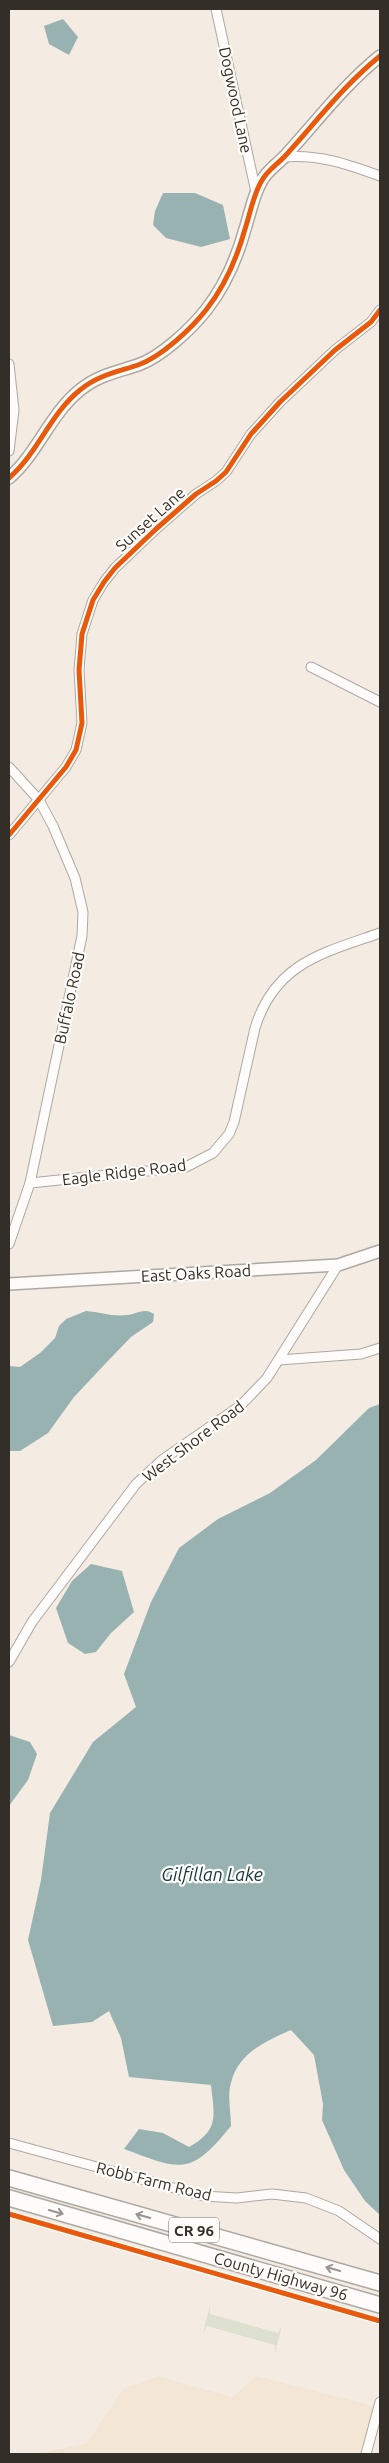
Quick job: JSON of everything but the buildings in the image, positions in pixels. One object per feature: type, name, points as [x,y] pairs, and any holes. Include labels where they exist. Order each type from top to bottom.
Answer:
[{"type":"main road","name":"County Highway 96","points":[[9,2178],[380,2283]]},
{"type":"main road","name":"County Highway 96","points":[[9,2198],[380,2305]]},
{"type":"street","name":"Dogwood Lane","points":[[216,9],[256,192]]},
{"type":"street","points":[[9,478],[38,445],[58,413],[81,389],[112,371],[139,364],[158,354],[191,326],[206,310],[225,280],[237,254],[256,192],[267,172],[284,157],[344,88],[380,56]]},
{"type":"street","points":[[284,157],[300,156],[331,159],[380,176]]},
{"type":"street","name":"Sunset Lane","points":[[9,835],[66,767],[78,743],[82,723],[79,670],[82,634],[94,600],[104,582],[115,568],[156,529],[196,494],[216,482],[226,472],[251,434],[280,402],[329,356],[372,322],[380,310]]},
{"type":"street","points":[[9,364],[14,410],[9,451]]},
{"type":"street","points":[[310,667],[380,702]]},
{"type":"street","name":"Buffalo Road","points":[[9,767],[40,800],[75,878],[83,912],[82,936],[30,1183],[9,1244]]},
{"type":"street","name":"Eagle Ridge Road","points":[[30,1183],[186,1167],[213,1153],[229,1134],[234,1122],[257,1021],[274,988],[285,976],[310,959],[380,933]]},
{"type":"street","name":"East Oaks Road","points":[[9,1284],[338,1265],[380,1251]]},
{"type":"street","name":"West Shore Road","points":[[9,1662],[32,1622],[136,1484],[162,1460],[240,1406],[267,1378],[338,1265]]},
{"type":"street","points":[[279,1360],[362,1354],[380,1348]]},
{"type":"street","name":"Robb Farm Road","points":[[9,2143],[203,2196],[237,2198],[272,2194],[306,2198],[339,2211],[380,2239]]},
{"type":"street","points":[[366,2454],[380,2402]]},
{"type":"shaded area","points":[[158,2376],[232,2397],[256,2376],[378,2407],[365,2454],[37,2454],[87,2443],[123,2389]]},
{"type":"green space","points":[[210,2306],[210,2314],[278,2333],[282,2326],[275,2353],[275,2345],[207,2326],[203,2333]]},
{"type":"water","points":[[63,19],[78,37],[69,55],[49,44],[44,26]]},
{"type":"water","points":[[163,193],[195,193],[223,205],[230,239],[201,247],[166,238],[153,225],[155,211]]},
{"type":"water","points":[[86,1311],[127,1315],[147,1311],[154,1314],[153,1322],[131,1337],[106,1363],[74,1397],[48,1433],[20,1451],[9,1451],[9,1366],[20,1367],[40,1353],[55,1338],[59,1326],[66,1319]]},
{"type":"water","name":"Gilfillan Lake","points":[[380,1404],[380,2215],[365,2201],[344,2170],[322,2120],[323,2104],[314,2055],[291,2030],[254,2049],[240,2064],[230,2088],[231,2126],[205,2154],[194,2161],[184,2164],[172,2164],[124,2149],[139,2129],[163,2133],[189,2147],[199,2141],[206,2134],[213,2121],[211,2085],[129,2077],[121,2038],[109,2011],[92,2022],[53,2026],[28,1940],[41,1880],[50,1813],[93,1742],[136,1707],[124,1674],[151,1602],[179,1548],[218,1519],[270,1493],[316,1460],[369,1408]]},
{"type":"water","points":[[91,1564],[122,1571],[134,1612],[111,1633],[96,1652],[85,1654],[68,1643],[56,1608],[72,1581]]},
{"type":"water","points":[[9,1735],[30,1742],[37,1754],[28,1780],[9,1806]]},
{"type":"cycle path","points":[[9,478],[28,457],[60,410],[80,390],[101,377],[138,365],[156,356],[175,342],[200,317],[213,301],[230,271],[242,240],[258,187],[263,178],[343,91],[380,56]]},
{"type":"cycle path","points":[[9,835],[66,767],[76,750],[82,723],[79,670],[82,634],[93,600],[104,582],[115,568],[156,529],[196,494],[226,472],[251,434],[280,402],[335,350],[371,322],[380,310]]},
{"type":"cycle path","points":[[9,2214],[380,2321]]}]
